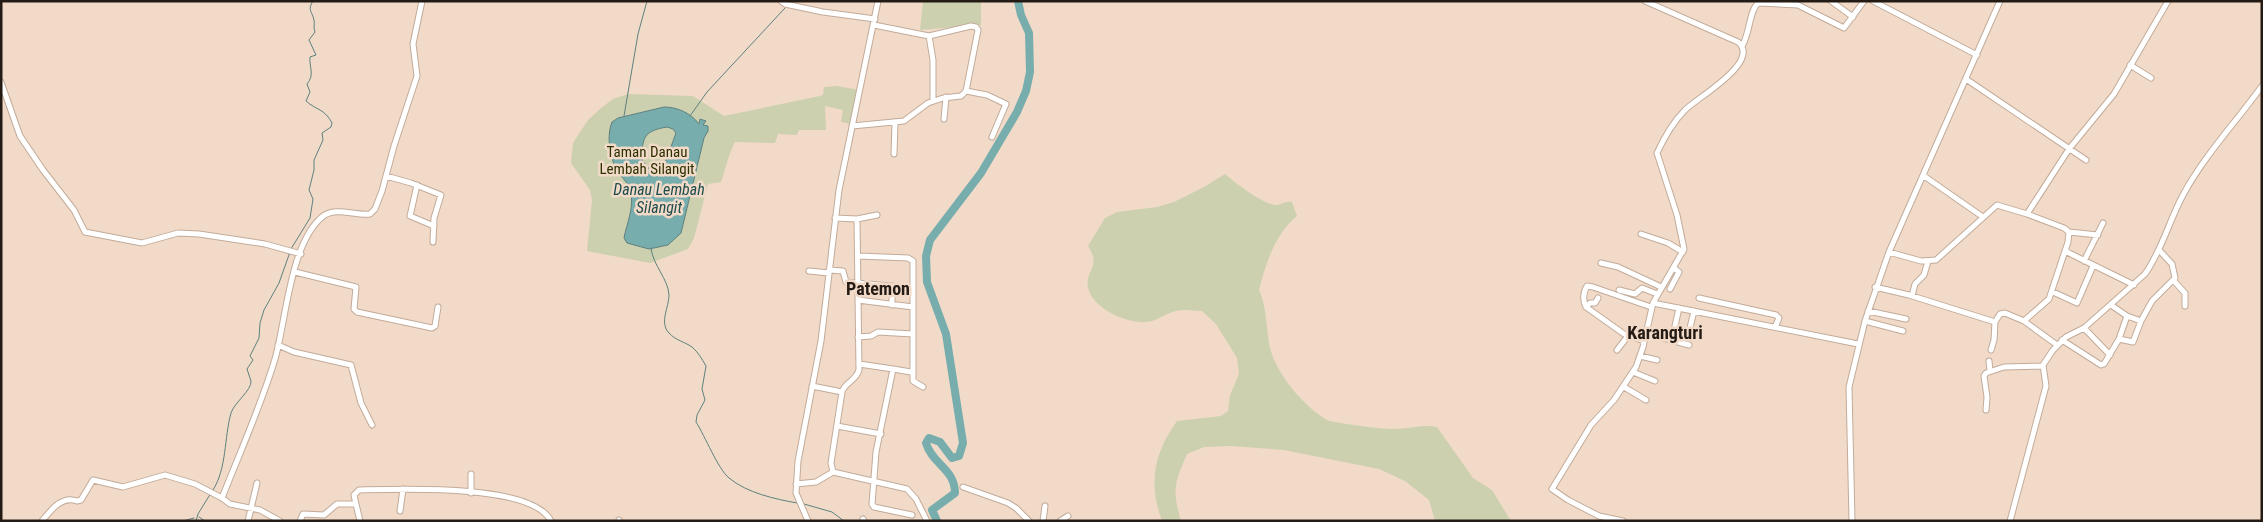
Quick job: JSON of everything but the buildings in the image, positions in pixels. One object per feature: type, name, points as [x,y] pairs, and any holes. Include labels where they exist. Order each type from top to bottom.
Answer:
[{"type":"street","points":[[222,498],[274,360],[286,300],[308,235],[327,213],[365,214],[372,212],[382,191],[394,146],[417,76],[413,44],[422,1]]},
{"type":"street","points":[[781,1],[785,4],[874,22],[929,36],[971,26],[976,27],[978,30],[966,92],[962,96],[946,97],[933,101],[904,121],[852,126]]},
{"type":"street","points":[[815,520],[808,519],[797,498],[796,484],[820,341],[841,174],[878,1]]},
{"type":"street","points":[[1645,1],[1738,42],[1742,46]]},
{"type":"street","points":[[1831,1],[1853,17]]},
{"type":"street","points":[[1623,521],[1599,516],[1568,500],[1552,488],[1591,425],[1624,386],[1633,372],[1640,356],[1652,305],[1683,252],[1684,244],[1677,215],[1657,153],[1684,110],[1710,92],[1735,69],[1740,60],[1742,46],[1749,30],[1754,7],[1761,2],[1798,5],[1844,28],[1864,1]]},
{"type":"street","points":[[1872,1],[1977,55]]},
{"type":"street","points":[[1852,521],[1849,387],[1858,344],[1875,287],[1889,252],[2000,1]]},
{"type":"street","points":[[2027,214],[2069,149],[2106,106],[2168,1]]},
{"type":"street","points":[[929,36],[933,60],[933,101]]},
{"type":"street","points":[[2130,65],[2151,78]]},
{"type":"street","points":[[1966,79],[2086,160]]},
{"type":"street","points":[[1,82],[20,136],[42,170],[74,210],[85,232],[142,243],[171,234],[189,233],[265,244],[301,254]]},
{"type":"street","points":[[2010,521],[2046,386],[2043,366],[2046,358],[2062,340],[2084,328],[2134,285],[2152,263],[2159,250],[2166,229],[2196,172],[2262,86]]},
{"type":"street","points":[[966,92],[987,95],[1006,104],[992,138]]},
{"type":"street","points":[[944,119],[946,97]]},
{"type":"street","points":[[894,154],[895,123]]},
{"type":"street","points":[[386,176],[417,185],[441,195],[434,218],[432,242]]},
{"type":"street","points":[[1924,176],[1983,217]]},
{"type":"street","points":[[417,185],[410,216],[434,226]]},
{"type":"street","points":[[1889,252],[1913,260],[1928,261],[1940,257],[1983,217],[1999,205],[2064,228],[2069,232],[2098,235]]},
{"type":"street","points":[[835,218],[857,219],[877,215]]},
{"type":"street","points":[[833,472],[831,463],[842,392],[845,385],[856,378],[859,364],[857,219]]},
{"type":"street","points":[[2084,261],[2103,223]]},
{"type":"street","points":[[2024,321],[2044,304],[2053,292],[2067,252],[2069,232]]},
{"type":"street","points":[[1641,234],[1668,243],[1683,252]]},
{"type":"street","points":[[2159,250],[2174,267],[2174,280],[2185,293],[2185,306]]},
{"type":"street","points":[[2067,252],[2134,285]]},
{"type":"street","points":[[859,256],[911,259],[913,288],[911,372],[913,381],[923,387]]},
{"type":"street","points":[[1912,296],[1915,284],[1924,276],[1928,261]]},
{"type":"street","points":[[1601,263],[1618,267],[1661,287]]},
{"type":"street","points":[[2053,292],[2077,303],[2093,266]]},
{"type":"street","points":[[1670,289],[1679,272],[1674,268]]},
{"type":"street","points":[[808,270],[843,271],[846,282],[913,288]]},
{"type":"street","points":[[295,272],[356,287],[354,309],[356,312],[432,328],[435,326],[438,307]]},
{"type":"street","points":[[2119,339],[2132,342],[2141,321],[2157,294],[2174,280]]},
{"type":"street","points":[[1644,341],[1628,336],[1586,307],[1584,298],[1586,288],[1589,286],[1652,305],[1679,308],[1858,344]]},
{"type":"street","points":[[892,287],[892,305]]},
{"type":"street","points":[[1875,287],[1912,296],[1995,322]]},
{"type":"street","points":[[1619,290],[1634,294],[1643,288],[1657,294]]},
{"type":"street","points":[[1586,307],[1590,303],[1596,303],[1598,298]]},
{"type":"street","points":[[1699,298],[1776,315],[1779,318],[1775,327]]},
{"type":"street","points":[[858,300],[913,307]]},
{"type":"street","points":[[2111,305],[2126,316],[2141,321]]},
{"type":"street","points":[[1675,326],[1679,308]]},
{"type":"street","points":[[1688,336],[1694,311]]},
{"type":"street","points":[[1868,311],[1906,319]]},
{"type":"street","points":[[1991,350],[1994,340],[1995,322],[2003,313],[2024,321],[2057,346]]},
{"type":"street","points":[[2062,340],[2101,365],[2104,364],[2119,339],[2126,316]]},
{"type":"street","points":[[1865,322],[1903,331]]},
{"type":"street","points":[[2084,328],[2110,355]]},
{"type":"street","points":[[858,337],[871,336],[878,332],[913,334]]},
{"type":"street","points":[[1645,333],[1689,346]]},
{"type":"street","points":[[1617,350],[1628,336]]},
{"type":"street","points":[[278,346],[294,352],[351,365],[361,403],[372,426]]},
{"type":"street","points":[[1640,356],[1657,360]]},
{"type":"street","points":[[1989,361],[1990,371]]},
{"type":"street","points":[[859,364],[911,372]]},
{"type":"street","points":[[1986,410],[1987,397],[1984,376],[1990,371],[2018,365],[2043,366]]},
{"type":"street","points":[[893,369],[876,452],[873,506],[912,515]]},
{"type":"street","points":[[1633,372],[1655,381]]},
{"type":"street","points":[[812,386],[842,392]]},
{"type":"street","points":[[1624,386],[1646,400]]},
{"type":"street","points":[[837,426],[881,434]]},
{"type":"street","points":[[796,484],[816,482],[833,472],[907,489],[916,499],[927,521]]},
{"type":"street","points":[[471,493],[472,474]]},
{"type":"street","points":[[42,521],[63,500],[81,500],[93,480],[123,487],[164,475],[195,484],[230,504],[265,512],[280,521]]},
{"type":"street","points":[[248,521],[257,483]]},
{"type":"street","points":[[962,487],[1008,503],[1029,521]]},
{"type":"street","points":[[400,510],[403,489]]},
{"type":"street","points":[[360,521],[354,495],[357,490],[403,489],[471,493],[521,499],[537,506],[551,521]]},
{"type":"street","points":[[300,521],[303,514],[326,514],[337,504],[356,504]]},
{"type":"street","points":[[1042,521],[1045,506]]},
{"type":"street","points":[[1060,521],[1068,516]]},
{"type":"green space","points":[[923,1],[981,1],[981,25],[920,30]]},
{"type":"green space","name":"Taman Danau Lembah Silangit","points":[[837,86],[859,90],[852,124],[841,122],[843,110],[825,106],[826,130],[799,130],[797,135],[778,134],[775,143],[735,142],[721,182],[708,184],[694,238],[688,249],[650,263],[587,251],[592,200],[590,190],[571,163],[573,143],[588,120],[613,99],[628,94],[693,96],[724,116],[820,96],[823,95],[824,87]]},
{"type":"green space","points":[[1225,174],[1265,202],[1277,205],[1292,202],[1297,216],[1289,223],[1277,240],[1268,259],[1259,290],[1273,357],[1282,375],[1295,393],[1319,415],[1331,421],[1390,429],[1437,427],[1473,478],[1492,490],[1511,521],[1435,521],[1429,500],[1405,481],[1379,469],[1284,450],[1230,446],[1204,447],[1187,454],[1179,473],[1176,487],[1176,501],[1181,521],[1162,521],[1155,494],[1155,481],[1158,457],[1163,445],[1177,421],[1221,416],[1228,411],[1230,395],[1239,374],[1237,358],[1216,324],[1202,311],[1179,310],[1151,321],[1139,322],[1122,318],[1105,310],[1089,291],[1088,278],[1094,260],[1088,246],[1105,218],[1117,212],[1157,207],[1174,202]]},
{"type":"water","name":"Danau Lembah Silangit","points":[[669,107],[679,109],[688,114],[699,124],[700,119],[706,121],[703,125],[708,126],[681,233],[668,245],[649,249],[627,243],[624,238],[630,213],[631,193],[615,167],[609,143],[612,122],[618,118]],"holes":[[[667,127],[673,129],[676,133],[665,163],[651,171],[642,160],[646,136],[659,129]]]},
{"type":"waterway","points":[[291,249],[310,218],[313,199],[309,190],[314,170],[314,160],[323,140],[322,133],[331,127],[332,123],[323,112],[306,101],[310,92],[307,84],[311,77],[310,57],[316,55],[309,40],[315,32],[314,20],[310,9],[313,1]]},
{"type":"waterway","points":[[624,116],[638,34],[647,1]]},
{"type":"waterway","points":[[937,521],[932,510],[955,493],[954,485],[926,443],[929,438],[940,442],[952,458],[959,456],[963,443],[946,334],[927,282],[926,256],[930,240],[981,173],[1017,112],[1026,91],[1030,72],[1029,33],[1021,15],[1018,1]]},
{"type":"waterway","points":[[690,116],[707,92],[785,8]]},
{"type":"waterway","points":[[651,248],[668,289],[669,300],[665,320],[666,329],[674,337],[694,349],[706,366],[702,389],[705,400],[697,415],[696,422],[716,460],[725,474],[744,488],[797,503]]},
{"type":"waterway","points":[[213,490],[221,472],[231,413],[251,385],[247,369],[253,360],[250,356],[259,338],[260,323],[264,310],[279,283],[290,252]]},
{"type":"waterway","points":[[196,521],[198,514],[211,493]]},
{"type":"waterway","points":[[804,504],[832,512],[844,521]]},
{"type":"waterway","points":[[199,517],[205,521]]},
{"type":"waterway","points":[[183,521],[194,518]]},
{"type":"district","name":"Patemon","points":[[878,289]]},
{"type":"district","name":"Karangturi","points":[[1665,333]]}]
